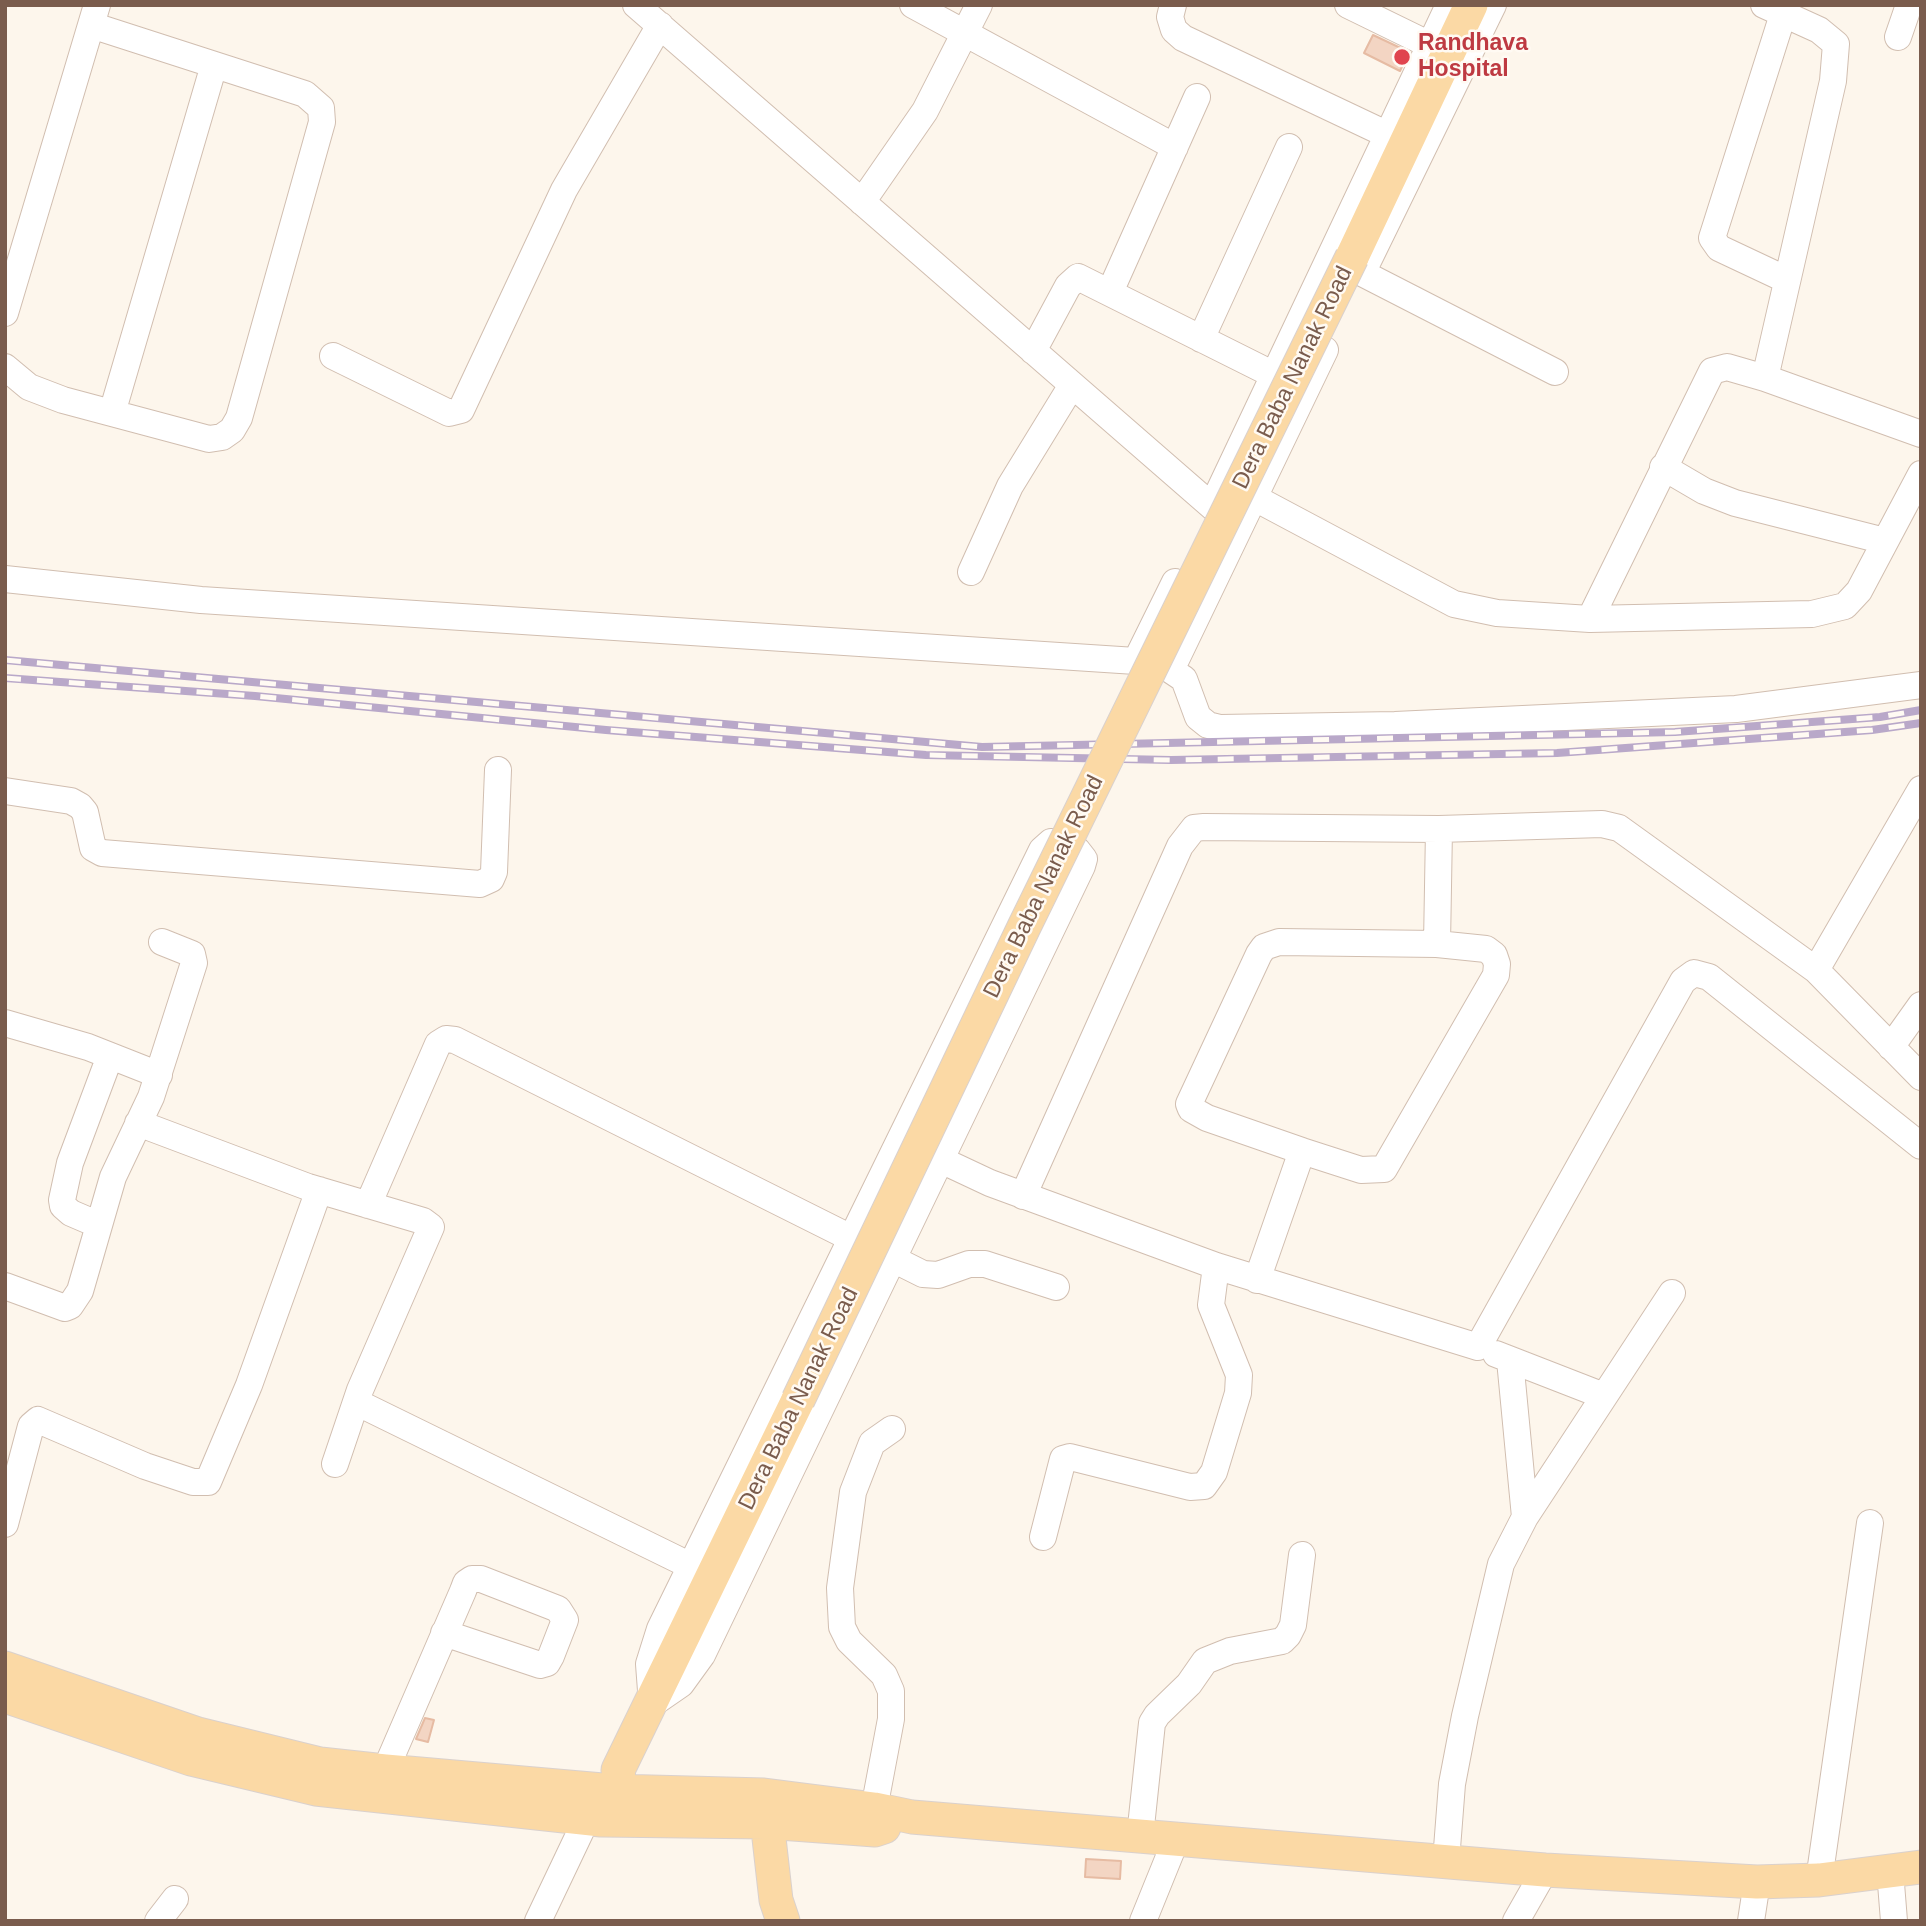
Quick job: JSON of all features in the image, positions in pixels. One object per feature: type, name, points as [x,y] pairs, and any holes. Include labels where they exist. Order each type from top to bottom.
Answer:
[{"type":"main road","name":"Dera Baba Nanak Road","points":[[604,1798],[674,1659],[1471,5]]},
{"type":"main road","points":[[5,1668],[198,1734],[320,1764],[604,1798]]},
{"type":"main road","points":[[5,1696],[191,1759],[316,1789],[604,1798],[765,1809],[874,1808],[912,1817],[1545,1870],[1757,1882],[1819,1880],[1905,1869]]},
{"type":"main road","points":[[765,1809],[875,1830],[912,1817]]},
{"type":"main road","points":[[765,1809],[776,1900],[783,1921]]},
{"type":"street","points":[[636,5],[1238,529]]},
{"type":"street","points":[[913,5],[1175,147]]},
{"type":"street","points":[[862,202],[925,111],[979,5]]},
{"type":"street","points":[[1173,5],[1170,17],[1174,30],[1182,38],[1388,135]]},
{"type":"street","points":[[1348,5],[1430,45]]},
{"type":"street","points":[[1136,661],[1212,507],[1449,5]]},
{"type":"street","points":[[1171,670],[1493,5]]},
{"type":"street","points":[[1898,37],[1909,5]]},
{"type":"street","points":[[1765,377],[1833,82],[1836,44],[1819,30],[1778,8],[1712,239],[1719,248],[1787,280]]},
{"type":"street","points":[[5,313],[94,15],[214,65],[305,94],[321,108],[322,122],[239,418],[222,438],[209,439],[44,395],[16,380],[5,367]]},
{"type":"street","points":[[333,356],[449,413],[461,410],[564,190],[660,25]]},
{"type":"street","points":[[112,413],[214,65]]},
{"type":"street","points":[[1110,292],[1197,97]]},
{"type":"street","points":[[1200,339],[1289,146]]},
{"type":"street","points":[[1362,273],[1555,372]]},
{"type":"street","points":[[1033,351],[1073,280],[1084,278],[1200,339],[1274,374]]},
{"type":"street","points":[[1590,619],[1712,371],[1727,367],[1765,377],[1921,434]]},
{"type":"street","points":[[971,572],[1010,486],[1036,438],[1072,385]]},
{"type":"street","points":[[1663,467],[1704,491],[1735,503],[1885,541]]},
{"type":"street","points":[[1253,497],[1454,604],[1497,613],[1590,619],[1812,614],[1844,606],[1859,591],[1919,482]]},
{"type":"street","points":[[5,579],[201,600],[1151,662],[1171,670],[1190,689],[1198,717],[1208,725],[1220,728],[1395,725],[1736,709],[1921,685]]},
{"type":"street","points":[[5,791],[71,801],[80,806],[85,812],[93,848],[102,853],[480,884],[491,879],[494,872],[498,771]]},
{"type":"street","points":[[1816,970],[1921,789]]},
{"type":"street","points":[[1023,1196],[1186,835],[1194,828],[1439,829],[1602,824],[1619,828],[1816,970],[1921,1077]]},
{"type":"street","points":[[1437,944],[1439,829]]},
{"type":"street","points":[[1051,842],[1077,850],[1084,859],[1082,866],[702,1655],[681,1684],[652,1704],[649,1678],[652,1649],[851,1238],[1042,850],[1051,842]]},
{"type":"street","points":[[5,1286],[65,1308],[71,1306],[80,1291],[113,1177],[159,1076],[194,958],[189,952],[162,942]]},
{"type":"street","points":[[1279,942],[1437,944],[1486,948],[1494,955],[1496,975],[1390,1163],[1384,1169],[1374,1172],[1302,1151],[1207,1118],[1191,1110],[1189,1104],[1264,947],[1279,942]]},
{"type":"street","points":[[1478,1347],[1683,981],[1694,973],[1709,977],[1921,1146]]},
{"type":"street","points":[[1891,1047],[1921,1004]]},
{"type":"street","points":[[5,1023],[110,1056],[159,1076]]},
{"type":"street","points":[[368,1205],[438,1044],[446,1039],[455,1040],[923,1274],[938,1275],[969,1264],[985,1264],[1056,1287]]},
{"type":"street","points":[[99,1225],[71,1213],[63,1206],[62,1200],[70,1163],[110,1056]]},
{"type":"street","points":[[138,1123],[319,1190],[423,1221],[431,1231],[356,1402],[335,1464]]},
{"type":"street","points":[[1257,1280],[1302,1151]]},
{"type":"street","points":[[941,1160],[1023,1196],[1216,1266],[1478,1347],[1604,1396]]},
{"type":"street","points":[[5,1524],[31,1426],[38,1420],[145,1466],[193,1482],[208,1482],[249,1385],[319,1190]]},
{"type":"street","points":[[1043,1537],[1063,1459],[1070,1457],[1190,1487],[1204,1486],[1214,1472],[1235,1404],[1240,1375],[1211,1306],[1216,1266]]},
{"type":"street","points":[[1446,1861],[1452,1784],[1483,1630],[1501,1564],[1525,1517],[1672,1293]]},
{"type":"street","points":[[1510,1360],[1525,1517]]},
{"type":"street","points":[[356,1402],[691,1566]]},
{"type":"street","points":[[874,1808],[891,1719],[891,1691],[884,1675],[849,1642],[842,1627],[840,1588],[853,1492],[861,1466],[872,1443],[892,1429]]},
{"type":"street","points":[[1819,1880],[1870,1523]]},
{"type":"street","points":[[1140,1836],[1152,1723],[1189,1684],[1205,1661],[1230,1651],[1282,1641],[1288,1636],[1293,1625],[1301,1555]]},
{"type":"street","points":[[385,1771],[444,1633]]},
{"type":"street","points":[[538,1921],[604,1798]]},
{"type":"street","points":[[553,1921],[604,1798]]},
{"type":"street","points":[[1143,1921],[1173,1847]]},
{"type":"street","points":[[1894,1921],[1905,1869]]},
{"type":"street","points":[[1517,1921],[1545,1870]]},
{"type":"street","points":[[1751,1921],[1757,1882]]},
{"type":"street","points":[[158,1921],[174,1899]]},
{"type":"building","points":[[1373,35],[1409,52],[1400,71],[1364,53]]},
{"type":"building","points":[[425,1718],[434,1720],[428,1742],[416,1739]]},
{"type":"building","points":[[1086,1859],[1121,1861],[1120,1879],[1085,1877]]},
{"type":"railway","points":[[5,660],[982,747],[1675,732],[1880,717],[1921,710]]},
{"type":"railway","points":[[5,678],[255,696],[606,730],[926,755],[1171,760],[1557,753],[1872,730],[1921,723]]},
{"type":"place","name":"Randhava Hospital","points":[[1402,57]]}]
